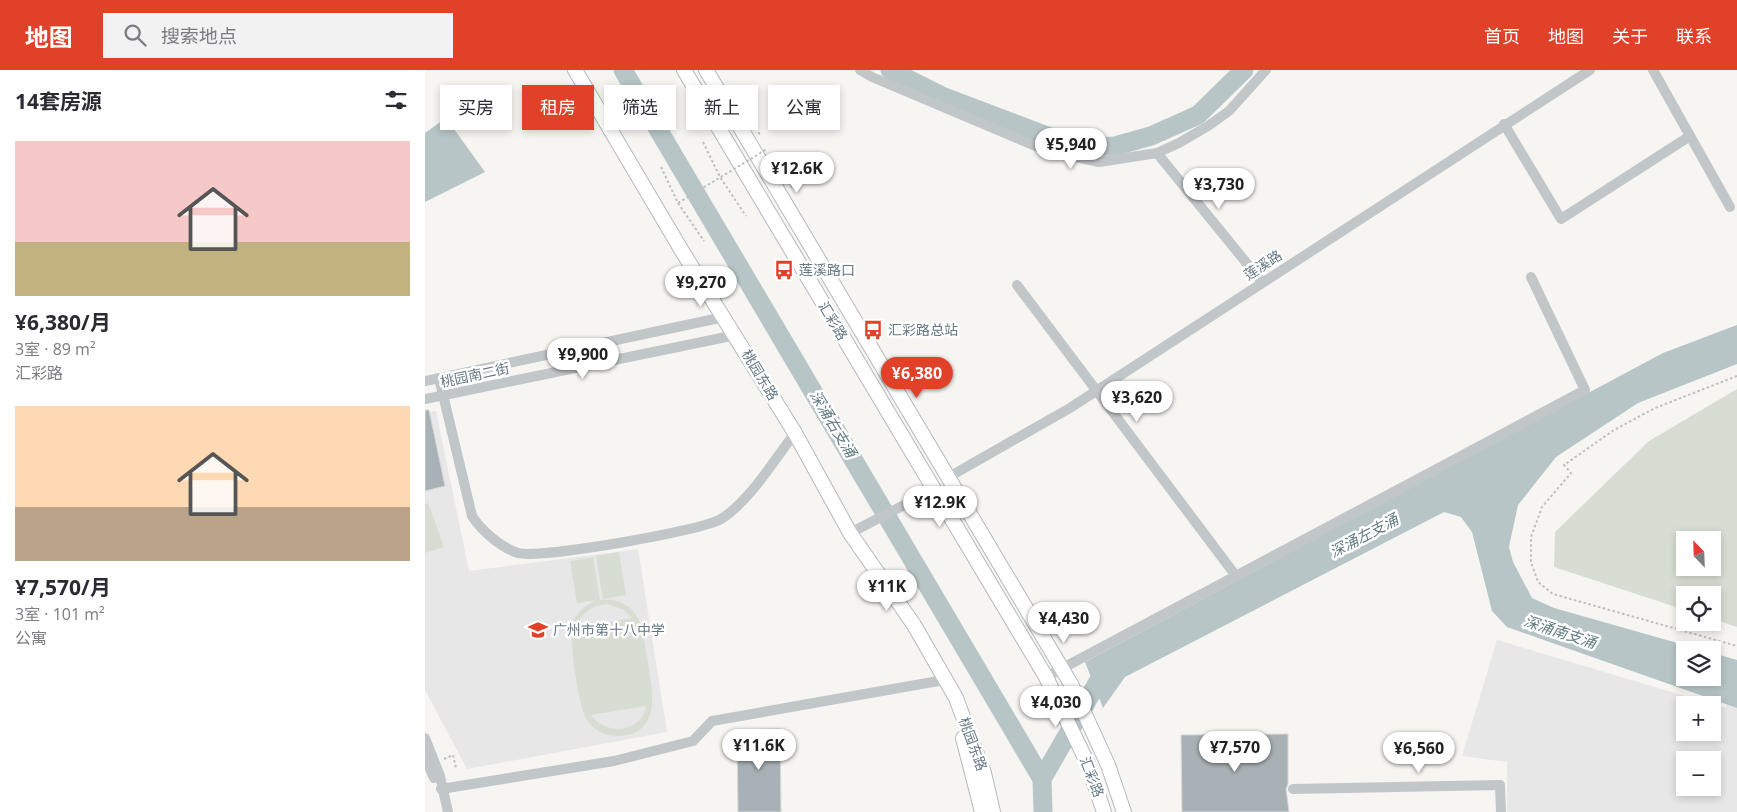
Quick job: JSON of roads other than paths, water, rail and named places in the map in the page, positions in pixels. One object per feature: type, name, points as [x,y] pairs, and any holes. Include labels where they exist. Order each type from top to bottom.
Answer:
[{"type":"street","name":"桃园东路","points":[[575,70],[795,433],[850,532],[914,625],[956,698],[984,774],[993,812]]},
{"type":"street","name":"汇彩路","points":[[684,70],[1046,677],[1082,750],[1104,812]]},
{"type":"street","name":"汇彩路","points":[[706,70],[1071,684],[1097,737],[1124,812]]},
{"type":"street","points":[[860,70],[872,77],[1045,150],[1099,162],[1157,153],[1207,126],[1229,111],[1266,70]]},
{"type":"street","name":"莲溪路","points":[[947,478],[1036,428],[1096,390],[1590,70]]},
{"type":"street","points":[[1653,70],[1730,208]]},
{"type":"street","points":[[1504,124],[1561,219],[1690,136]]},
{"type":"street","points":[[1157,153],[1262,282]]},
{"type":"street","points":[[1046,677],[1585,390],[1531,277]]},
{"type":"street","points":[[1017,285],[1237,576]]},
{"type":"street","name":"桃园南二街","points":[[425,381],[724,317]]},
{"type":"street","name":"桃园南二街","points":[[425,399],[736,335]]},
{"type":"street","points":[[439,378],[472,516],[482,531],[518,553],[524,554],[583,549],[693,528],[720,520],[742,502],[795,433]]},
{"type":"street","points":[[850,532],[899,508],[933,487]]},
{"type":"street","points":[[1017,629],[1032,620]]},
{"type":"street","name":"桃园东路","points":[[944,680],[949,702],[972,770],[982,812]]},
{"type":"street","points":[[441,789],[614,761],[693,741],[712,721],[944,680]]},
{"type":"street","points":[[425,738],[440,776],[441,789]]},
{"type":"street","points":[[425,757],[441,789],[448,812]]},
{"type":"street","points":[[1293,789],[1500,785],[1501,812]]},
{"type":"water","points":[[440,122],[440,130],[455,130],[485,172],[425,202],[425,133]]},
{"type":"water","name":"深涌南支涌","points":[[1737,325],[1737,364],[1638,403],[1556,457],[1518,505],[1509,547],[1513,562],[1532,598],[1554,608],[1676,643],[1676,686],[1721,686],[1721,655],[1737,660],[1737,708],[1721,702],[1721,696],[1703,696],[1507,627],[1492,611],[1472,532],[1461,517],[1444,512],[1125,677],[1103,708],[1085,662],[1663,353]]},
{"type":"waterway","name":"深涌右支涌","points":[[623,70],[1042,779],[1043,812]]},
{"type":"waterway","points":[[890,70],[944,97],[1076,147],[1115,146],[1151,136],[1198,115],[1244,70]]},
{"type":"waterway","name":"深涌左支涌","points":[[1042,779],[1103,673],[1111,669]]},
{"type":"place","name":"莲溪路口","points":[[784,270]]},
{"type":"place","name":"汇彩路总站","points":[[873,330]]},
{"type":"place","name":"广州市第十八中学","points":[[538,630]]}]
